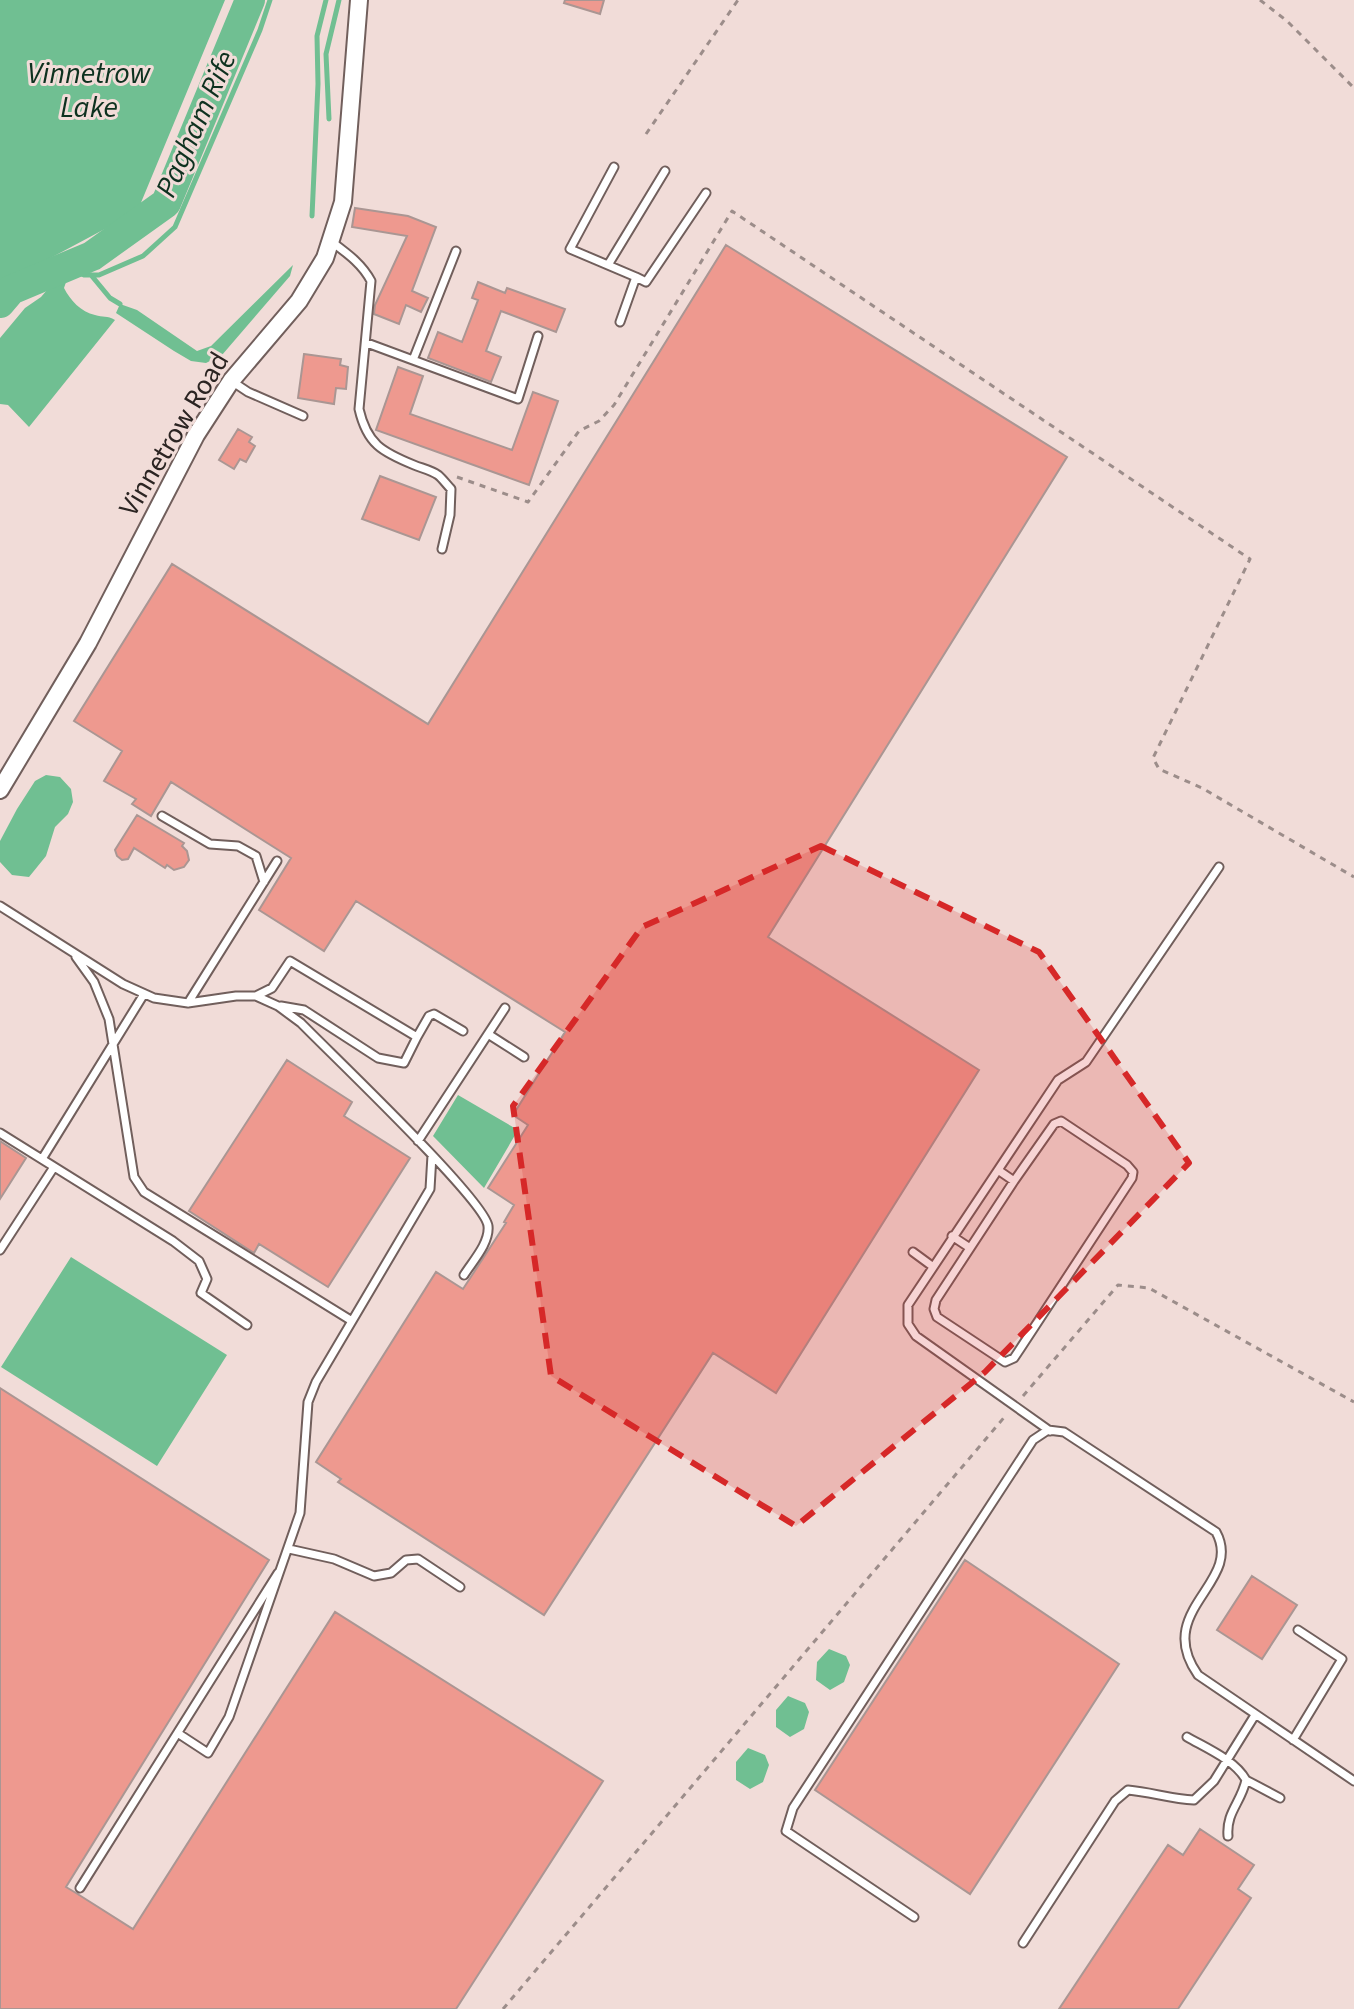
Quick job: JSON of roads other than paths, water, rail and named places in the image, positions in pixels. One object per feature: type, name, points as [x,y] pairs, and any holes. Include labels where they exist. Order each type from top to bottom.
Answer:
[{"type":"street","name":"Vinnetrow Road","points":[[0,790],[75,667],[196,435],[231,381],[299,301],[332,242],[343,202],[359,0]]},
{"type":"lane","points":[[614,167],[570,249],[646,282],[706,193]]},
{"type":"lane","points":[[608,265],[665,171]]},
{"type":"lane","points":[[332,242],[354,259],[371,281],[359,409],[364,429],[370,440],[381,449],[437,474],[451,489],[450,515],[442,549]]},
{"type":"lane","points":[[413,360],[456,251]]},
{"type":"lane","points":[[620,322],[636,277]]},
{"type":"lane","points":[[367,343],[518,399],[538,336]]},
{"type":"lane","points":[[231,381],[248,392],[303,416]]},
{"type":"lane","points":[[162,816],[210,844],[238,846],[256,856],[264,882]]},
{"type":"lane","points":[[188,1003],[277,861]]},
{"type":"lane","points":[[1219,867],[1086,1062],[1058,1080],[932,1266],[908,1305],[907,1318],[916,1336],[1050,1431],[1064,1432],[1216,1532],[1222,1544],[1222,1560],[1187,1623],[1184,1645],[1187,1660],[1198,1675],[1354,1781]]},
{"type":"lane","points":[[0,906],[123,984],[154,998],[188,1003],[256,996],[278,1006],[301,1023],[432,1155],[480,1209],[488,1225],[486,1240],[464,1275]]},
{"type":"lane","points":[[72,952],[94,982],[109,1019],[134,1177],[144,1192],[352,1321]]},
{"type":"lane","points":[[256,996],[272,988],[290,961],[417,1037]]},
{"type":"lane","points":[[42,1159],[144,994]]},
{"type":"lane","points":[[278,1006],[304,1010],[378,1058],[404,1063],[429,1016],[434,1014],[463,1031]]},
{"type":"lane","points":[[418,1141],[505,1008]]},
{"type":"lane","points":[[488,1034],[524,1057]]},
{"type":"lane","points":[[1059,1121],[1067,1123],[1133,1172],[1132,1178],[1010,1361],[999,1360],[937,1317],[935,1312],[936,1300],[1014,1181],[1059,1121]]},
{"type":"lane","points":[[0,1133],[173,1241],[199,1261],[207,1279],[201,1293],[247,1325]]},
{"type":"lane","points":[[179,1734],[208,1753],[229,1717],[300,1513],[308,1402],[316,1382],[430,1189],[432,1155]]},
{"type":"lane","points":[[0,1250],[54,1167]]},
{"type":"lane","points":[[998,1170],[1014,1181]]},
{"type":"lane","points":[[952,1236],[970,1248]]},
{"type":"lane","points":[[913,1252],[932,1266]]},
{"type":"lane","points":[[914,1917],[786,1831],[793,1808],[1033,1440],[1050,1431]]},
{"type":"lane","points":[[289,1549],[334,1559],[374,1576],[391,1573],[406,1560],[418,1559],[460,1587]]},
{"type":"lane","points":[[80,1888],[285,1561]]},
{"type":"lane","points":[[1293,1740],[1342,1659],[1298,1630]]},
{"type":"lane","points":[[1023,1943],[1115,1801],[1128,1790],[1168,1799],[1194,1800],[1214,1781],[1255,1715]]},
{"type":"lane","points":[[1187,1737],[1242,1772],[1246,1780],[1280,1798]]},
{"type":"lane","points":[[1228,1836],[1227,1819],[1243,1794],[1246,1780]]},
{"type":"water","name":"Vinnetrow Lake","points":[[0,0],[225,0],[140,205],[131,215],[0,285]]},
{"type":"water","points":[[293,265],[290,276],[222,355],[206,363],[191,361],[116,313],[120,304],[137,310],[197,351],[211,346]]},
{"type":"water","points":[[66,267],[68,276],[64,288],[73,301],[90,313],[115,320],[29,427],[8,405],[0,404],[0,338],[25,308],[41,297],[54,282],[47,274]]},
{"type":"water","points":[[46,775],[60,777],[71,789],[73,802],[68,814],[55,827],[46,856],[29,877],[12,875],[0,862],[0,841],[35,781]]},
{"type":"water","points":[[458,1095],[518,1130],[484,1188],[433,1136]]},
{"type":"water","points":[[71,1257],[227,1355],[157,1466],[1,1367]]},
{"type":"water","points":[[829,1649],[846,1656],[850,1665],[844,1682],[830,1690],[816,1680],[817,1662]]},
{"type":"water","points":[[788,1696],[805,1703],[809,1712],[804,1729],[790,1737],[776,1727],[776,1710]]},
{"type":"water","points":[[748,1748],[765,1755],[769,1765],[763,1782],[750,1789],[736,1780],[736,1762]]},
{"type":"waterway","name":"Pagham Rife","points":[[0,303],[11,290],[92,256],[166,203],[250,0]]},
{"type":"waterway","points":[[66,267],[84,275],[99,275],[143,256],[175,227],[270,0]]},
{"type":"waterway","points":[[312,216],[317,36],[326,0]]},
{"type":"waterway","points":[[329,119],[326,54],[339,0]]},
{"type":"waterway","points":[[91,275],[110,298],[120,304]]}]
